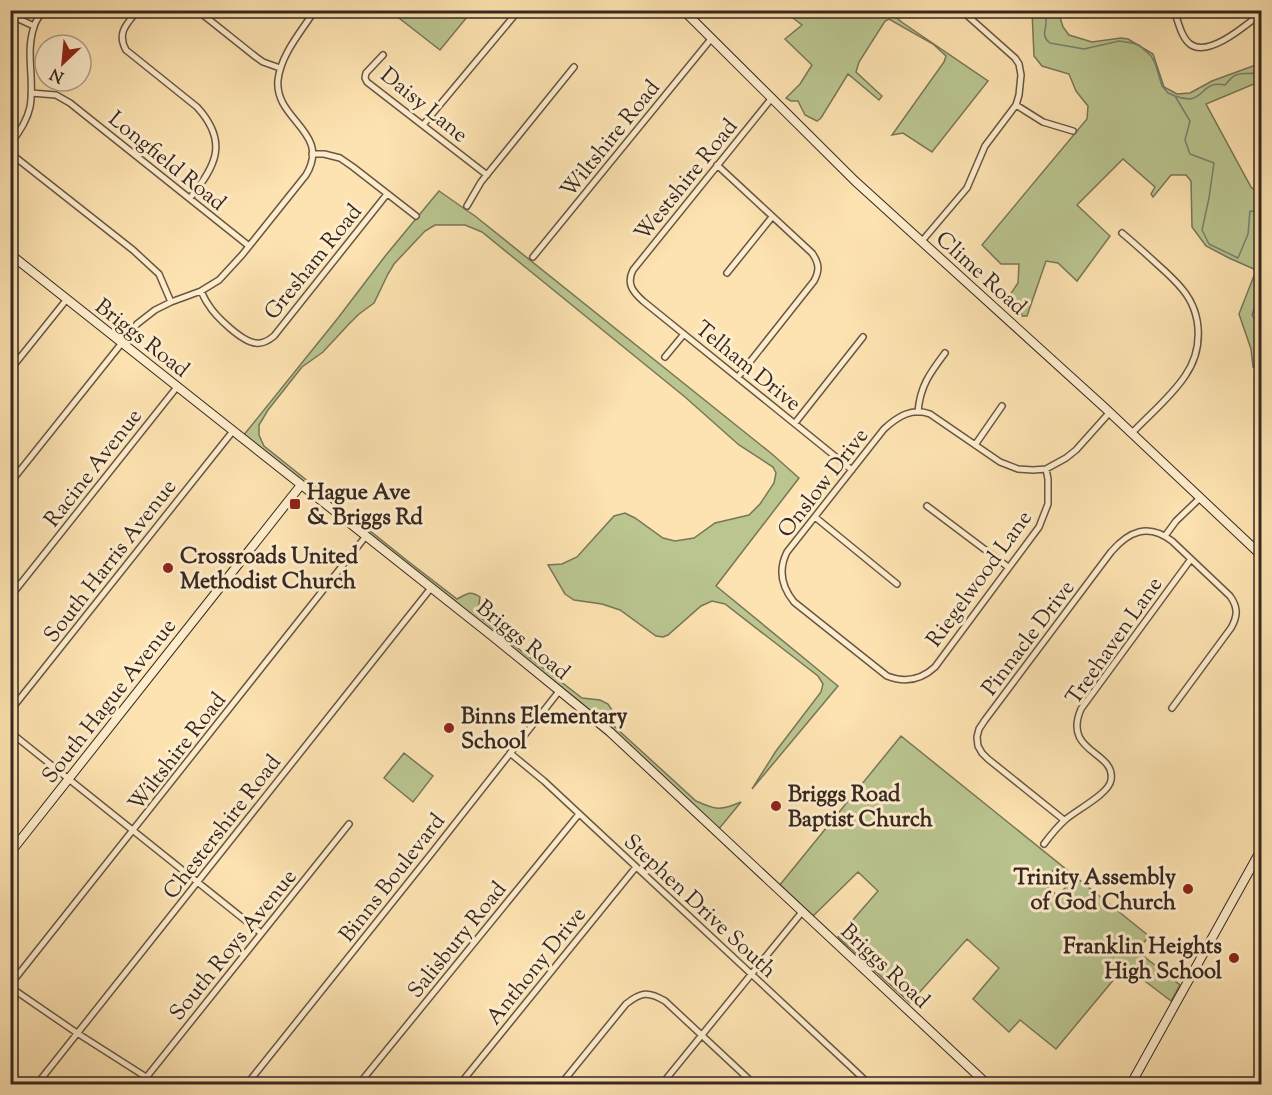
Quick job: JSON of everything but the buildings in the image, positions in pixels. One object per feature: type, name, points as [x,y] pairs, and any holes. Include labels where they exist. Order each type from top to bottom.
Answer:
[{"type":"street","points":[[10,144],[26,120],[31,93],[29,57],[34,26],[43,10]]},
{"type":"street","points":[[138,10],[123,31],[122,40],[126,50],[197,107],[212,128],[216,148],[214,161],[205,179],[190,198]]},
{"type":"street","points":[[197,10],[263,62],[280,68]]},
{"type":"street","points":[[10,483],[137,324],[145,316],[171,302],[210,286],[225,274],[306,175],[312,154],[311,145],[304,129],[289,114],[281,101],[278,86],[280,68],[286,54],[315,10]]},
{"type":"street","points":[[423,125],[519,10]]},
{"type":"street","name":"Clime Road","points":[[683,10],[855,181],[1110,412],[1262,556]]},
{"type":"street","points":[[922,241],[967,188],[985,146],[1016,105],[1021,85],[1019,64],[1015,58],[961,10]]},
{"type":"street","points":[[1174,10],[1184,37],[1189,44],[1197,48],[1208,47],[1227,38],[1259,15]]},
{"type":"street","points":[[10,15],[34,26]]},
{"type":"street","name":"Wiltshire Road","points":[[533,257],[711,39]]},
{"type":"street","name":"Daisy Lane","points":[[383,55],[366,73],[367,82],[487,175]]},
{"type":"street","points":[[467,206],[487,175],[574,67]]},
{"type":"street","name":"Longfield Road","points":[[31,93],[56,95],[63,99],[249,246]]},
{"type":"street","name":"Westshire Road","points":[[629,282],[633,270],[771,99]]},
{"type":"street","points":[[1016,105],[1043,122],[1072,132]]},
{"type":"street","points":[[10,153],[133,250],[159,274],[171,302]]},
{"type":"street","points":[[312,154],[340,158],[416,216]]},
{"type":"street","points":[[717,165],[812,253],[819,267],[814,281],[738,377]]},
{"type":"street","name":"Gresham Road","points":[[201,291],[208,304],[226,324],[246,340],[260,344],[267,341],[274,336],[387,194]]},
{"type":"street","points":[[727,273],[772,217]]},
{"type":"street","points":[[1122,233],[1182,288],[1193,307],[1198,332],[1198,344],[1187,374],[1132,433]]},
{"type":"street","name":"Briggs Road","points":[[10,254],[610,732],[987,1084]]},
{"type":"street","name":"Telham Drive","points":[[629,282],[632,291],[638,297],[852,470]]},
{"type":"street","points":[[10,370],[67,299]]},
{"type":"street","points":[[665,357],[684,334]]},
{"type":"street","points":[[795,423],[863,337]]},
{"type":"street","points":[[945,353],[923,384],[918,412],[924,411],[934,416],[1008,466],[1046,469],[1056,464],[1076,450],[1110,412]]},
{"type":"street","points":[[10,356],[17,361]]},
{"type":"street","name":"Racine Avenue","points":[[10,597],[177,387]]},
{"type":"street","points":[[975,445],[1002,406]]},
{"type":"street","name":"Onslow Drive","points":[[900,680],[880,672],[794,602],[784,588],[781,574],[784,558],[790,548],[884,429],[895,419],[918,412]]},
{"type":"street","name":"South Harris Avenue","points":[[10,711],[233,431]]},
{"type":"street","name":"Riegelwood Lane","points":[[900,680],[922,676],[935,667],[1039,527],[1048,504],[1046,469]]},
{"type":"street","name":"South Hague Avenue","points":[[10,853],[302,485]]},
{"type":"street","points":[[1172,708],[1235,620],[1237,611],[1235,603],[1227,593],[1165,536],[1176,520],[1200,498]]},
{"type":"street","points":[[927,506],[1008,567]]},
{"type":"street","points":[[815,517],[897,584]]},
{"type":"street","name":"Pinnacle Drive","points":[[1064,820],[988,759],[978,746],[979,729],[1119,542],[1139,532],[1148,531],[1165,536]]},
{"type":"street","name":"Wiltshire Road","points":[[10,986],[366,536]]},
{"type":"street","name":"Treehaven Lane","points":[[1044,844],[1064,820],[1102,794],[1108,787],[1111,780],[1110,772],[1078,736],[1077,719],[1081,709],[1191,559]]},
{"type":"street","name":"Chestershire Road","points":[[37,1084],[431,588]]},
{"type":"street","name":"Binns Boulevard","points":[[247,1084],[560,690]]},
{"type":"street","points":[[10,732],[261,933]]},
{"type":"street","name":"Stephen Drive South","points":[[510,753],[544,781],[869,1084]]},
{"type":"street","name":"Salisbury Road","points":[[359,1084],[579,814]]},
{"type":"street","name":"South Roys Avenue","points":[[141,1084],[349,824]]},
{"type":"street","points":[[1131,1084],[1262,848]]},
{"type":"street","name":"Anthony Drive","points":[[460,1084],[636,867]]},
{"type":"street","points":[[662,1084],[802,912]]},
{"type":"street","points":[[10,986],[77,1033],[157,1084]]},
{"type":"street","points":[[561,1084],[626,1004],[637,996],[648,993],[665,1001],[754,1084]]},
{"type":"green space","points":[[390,11],[472,11],[440,50]]},
{"type":"green space","points":[[784,11],[888,11],[988,81],[932,152],[903,133],[892,135],[946,56],[933,44],[889,19],[885,21],[859,62],[856,72],[882,96],[879,100],[848,74],[817,121],[805,115],[798,101],[786,98],[800,84],[812,65],[785,39],[802,25]]},
{"type":"green space","points":[[1032,11],[1058,11],[1063,27],[1069,35],[1092,42],[1128,39],[1153,54],[1164,87],[1177,94],[1190,93],[1212,81],[1261,63],[1261,81],[1206,104],[1251,187],[1261,196],[1261,370],[1253,367],[1251,349],[1239,314],[1255,273],[1254,269],[1206,246],[1192,227],[1191,181],[1186,175],[1171,175],[1153,197],[1151,194],[1155,187],[1123,159],[1077,205],[1110,236],[1077,281],[1058,263],[1046,261],[1027,316],[1022,316],[1020,303],[1008,298],[1018,283],[1019,264],[1001,264],[982,245],[1087,119],[1088,106],[1076,91],[1069,74],[1042,66],[1034,56]]},
{"type":"green space","points":[[439,191],[475,216],[799,478],[716,586],[838,686],[752,789],[776,751],[821,692],[823,684],[818,676],[725,604],[712,601],[701,606],[663,637],[656,636],[620,610],[602,604],[574,600],[565,594],[548,565],[562,564],[577,557],[614,516],[625,513],[663,538],[675,541],[694,538],[715,523],[749,515],[760,504],[774,483],[776,473],[773,467],[739,445],[685,397],[482,232],[465,225],[435,225],[425,231],[394,264],[374,303],[359,314],[323,352],[302,367],[268,410],[259,425],[259,435],[264,446],[457,599],[471,593],[480,597],[478,612],[483,619],[582,698],[600,700],[608,704],[612,710],[615,727],[696,801],[718,808],[741,802],[718,830],[580,702],[243,436]]},
{"type":"green space","points":[[901,736],[1149,936],[1137,951],[1180,985],[1171,1001],[1125,966],[1056,1049],[1020,1020],[1009,1032],[973,999],[999,968],[967,939],[910,1003],[838,937],[878,891],[858,872],[812,917],[779,886]],"holes":[[[1056,867],[1072,880],[1058,896],[1043,883]]]},
{"type":"green space","points":[[404,753],[433,776],[413,802],[384,778]]},
{"type":"waterway","points":[[1045,10],[1045,35],[1050,43],[1084,49],[1119,41],[1139,45],[1151,56],[1162,86],[1168,93],[1175,96],[1190,121],[1185,140],[1190,154],[1214,163],[1202,230],[1209,244],[1238,258],[1248,234],[1250,211],[1262,212]]},
{"type":"waterway","points":[[1175,96],[1186,99],[1195,98],[1212,85],[1225,85],[1235,76],[1262,70]]},
{"type":"waterway","points":[[1262,290],[1252,315],[1262,333]]},
{"type":"place","name":"Hague Ave & Briggs Rd","points":[[295,504]]},
{"type":"place","name":"Crossroads United Methodist Church","points":[[168,568]]},
{"type":"place","name":"Binns Elementary School","points":[[449,728]]},
{"type":"place","name":"Briggs Road Baptist Church","points":[[776,806]]},
{"type":"place","name":"Trinity Assembly of God Church","points":[[1188,889]]},
{"type":"place","name":"Franklin Heights High School","points":[[1234,958]]}]
